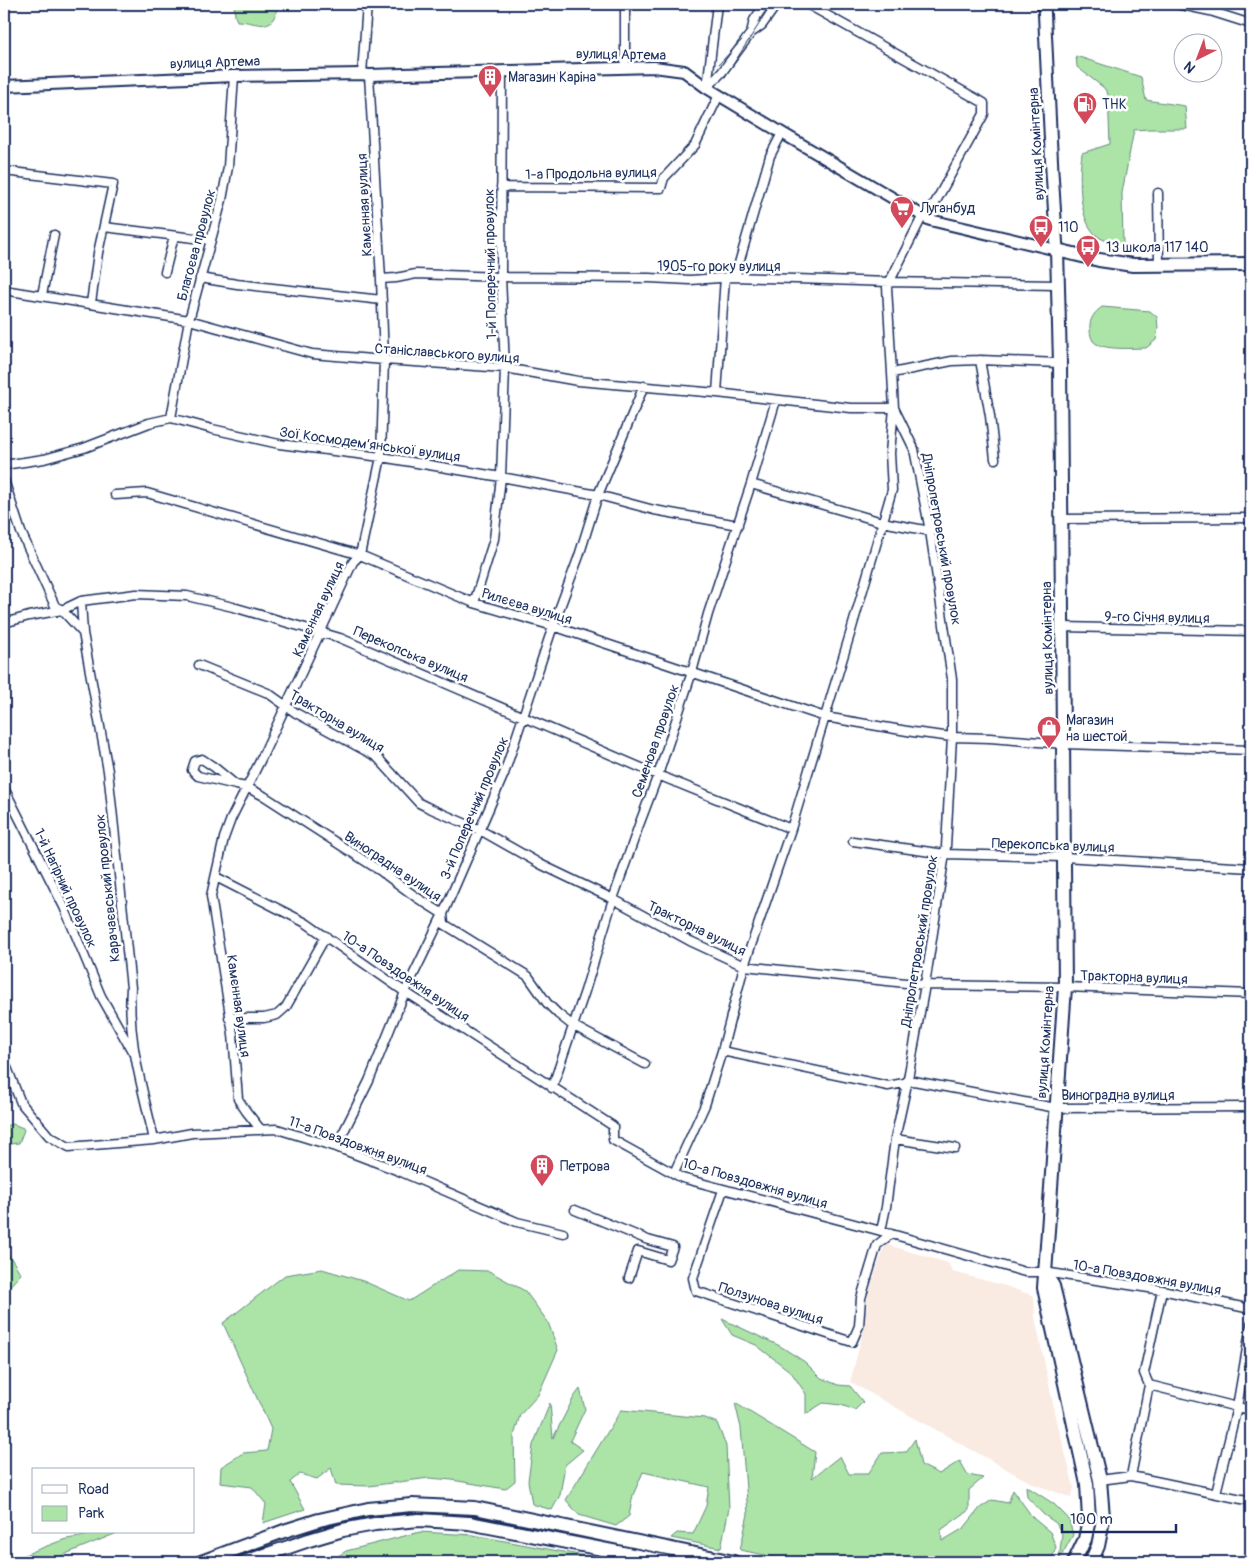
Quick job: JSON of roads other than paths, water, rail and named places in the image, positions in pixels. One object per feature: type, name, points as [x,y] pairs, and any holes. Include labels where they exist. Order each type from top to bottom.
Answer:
[{"type":"main road","name":"вулиця Комінтерна","points":[[1044,4],[1057,250],[1060,363],[1065,987],[1044,1288],[1087,1484],[1089,1519],[1085,1539],[1074,1562]]},
{"type":"main road","name":"вулиця Артема","points":[[1057,250],[1099,260],[1133,265],[1251,264]]},
{"type":"main road","points":[[1044,1272],[1052,1286],[1100,1480],[1103,1517],[1102,1532],[1090,1562]]},
{"type":"main road","points":[[201,1562],[318,1520],[368,1509],[412,1505],[475,1508],[734,1562]]},
{"type":"main road","points":[[245,1562],[343,1530],[375,1524],[419,1520],[468,1523],[668,1562]]},
{"type":"street","name":"Камєнная вулиця","points":[[261,1130],[238,1099],[233,1034],[211,896],[230,819],[353,562],[360,555],[380,457],[384,360],[381,279],[364,73],[368,4]]},
{"type":"street","points":[[625,4],[625,67]]},
{"type":"street","points":[[707,88],[717,4]]},
{"type":"street","points":[[751,33],[754,20],[765,4]]},
{"type":"street","points":[[707,88],[722,72],[751,33],[762,25],[777,4]]},
{"type":"street","points":[[674,1173],[705,1105],[722,1051],[744,966],[791,829],[892,490],[890,453],[894,408],[887,287],[923,216],[940,195],[984,114],[984,103],[807,4]]},
{"type":"street","points":[[1177,4],[1210,11],[1251,24]]},
{"type":"street","name":"вулиця Артема","points":[[4,86],[234,76],[654,67],[684,72],[707,88],[930,220],[1057,250]]},
{"type":"street","name":"1-й Поперечний провулок","points":[[474,603],[494,539],[501,477],[504,368],[501,277],[502,70]]},
{"type":"street","name":"Благоєва провулок","points":[[171,418],[189,320],[222,200],[228,167],[234,76]]},
{"type":"street","name":"1-а Продольна вулиця","points":[[501,187],[662,188],[664,178],[695,146],[719,95]]},
{"type":"street","points":[[735,277],[770,156],[782,133]]},
{"type":"street","points":[[4,171],[113,184],[98,253],[91,303]]},
{"type":"street","points":[[1158,193],[1159,266]]},
{"type":"street","points":[[104,227],[210,240]]},
{"type":"street","points":[[42,295],[54,235]]},
{"type":"street","points":[[165,272],[174,236]]},
{"type":"street","name":"1905-го року вулиця","points":[[381,279],[416,274],[690,280],[735,277],[1058,285]]},
{"type":"street","points":[[717,393],[725,277]]},
{"type":"street","points":[[200,278],[237,284],[382,300]]},
{"type":"street","name":"Станіславського вулиця","points":[[4,290],[189,320],[312,354],[504,368],[578,381],[717,393],[852,408],[894,408]]},
{"type":"street","points":[[892,373],[952,361],[980,360],[1060,363]]},
{"type":"street","points":[[980,360],[995,459]]},
{"type":"street","name":"3-й Поперечний провулок","points":[[336,1147],[369,1081],[405,992],[443,914],[504,774],[598,495],[644,386]]},
{"type":"street","name":"Семенова провулок","points":[[552,1088],[585,991],[613,899],[638,825],[658,775],[692,672],[708,614],[738,525],[776,400]]},
{"type":"street","name":"Дніпропетровський провулок","points":[[881,1231],[895,1139],[925,985],[945,854],[952,737],[952,679],[930,531],[914,449],[894,408]]},
{"type":"street","name":"Зої Космодем’янської вулиця","points":[[4,465],[44,460],[84,448],[149,423],[171,418],[279,444],[380,457],[501,477],[598,495],[654,510],[738,525]]},
{"type":"street","points":[[4,480],[21,532],[54,606],[62,610],[83,633]]},
{"type":"street","points":[[751,484],[882,522],[930,531]]},
{"type":"street","name":"Рилєєва вулиця","points":[[114,495],[147,493],[360,555],[474,603],[553,626],[825,717],[936,736],[1064,744]]},
{"type":"street","points":[[1061,519],[1251,518]]},
{"type":"street","name":"Перекопська вулиця","points":[[4,623],[62,610],[81,601],[136,594],[187,596],[233,607],[340,638],[658,775],[791,829]]},
{"type":"street","name":"Карачаєвський провулок","points":[[81,601],[83,633],[108,771],[131,988],[130,1008],[134,1052],[154,1140]]},
{"type":"street","name":"9-го Січня вулиця","points":[[1062,627],[1251,631]]},
{"type":"street","name":"Тракторна вулиця","points":[[199,665],[268,693],[285,706],[377,757],[419,803],[480,830],[542,865],[613,899],[690,941],[744,966],[925,985],[1065,987],[1251,994]]},
{"type":"street","points":[[1064,744],[1251,750]]},
{"type":"street","name":"Виноградна вулиця","points":[[236,785],[202,759],[195,761],[192,770],[198,776],[215,781],[246,787],[264,796],[443,914],[444,924],[528,976],[547,1003],[572,1025],[645,1064]]},
{"type":"street","name":"1-й Нагірний провулок","points":[[4,788],[64,907],[101,996],[134,1052]]},
{"type":"street","name":"Перекопська вулиця","points":[[854,841],[945,854],[1063,857],[1251,868]]},
{"type":"street","name":"10-а Повздовжня вулиця","points":[[216,877],[306,923],[405,992],[613,1126],[613,1140],[682,1178],[1025,1272],[1044,1272],[1162,1290],[1251,1309]]},
{"type":"street","points":[[230,1018],[264,1018],[277,1015],[286,1007],[326,936]]},
{"type":"street","name":"Виноградна вулиця","points":[[722,1051],[888,1086],[914,1082],[1056,1108],[1251,1107]]},
{"type":"street","name":"11-а Повздовжня вулиця","points":[[4,1060],[21,1103],[49,1136],[69,1147],[154,1140],[192,1133],[277,1129],[336,1147],[399,1171],[517,1222],[563,1233]]},
{"type":"street","points":[[895,1139],[955,1148]]},
{"type":"street","name":"Ползунова вулиця","points":[[723,1190],[693,1278],[696,1292],[852,1342],[859,1326],[860,1298],[877,1245],[891,1234]]},
{"type":"street","points":[[575,1210],[648,1240],[673,1247],[668,1260],[638,1251],[629,1278]]},
{"type":"street","points":[[1131,1476],[1149,1384],[1144,1372],[1162,1290]]},
{"type":"street","points":[[1216,1493],[1237,1407],[1251,1324]]},
{"type":"street","points":[[1149,1384],[1251,1410]]},
{"type":"street","points":[[1100,1480],[1131,1476],[1251,1501]]},
{"type":"tram line","points":[[725,77],[772,4]]},
{"type":"tram line","points":[[719,64],[742,40]]},
{"type":"place","name":"Магазин Каріна","points":[[490,98]]},
{"type":"place","name":"ТНК","points":[[1085,125]]},
{"type":"place","name":"Луганбуд","points":[[902,229]]},
{"type":"place","name":"110","points":[[1041,248]]},
{"type":"place","name":"13 школа 117 140","points":[[1088,268]]},
{"type":"place","name":"Магазин на шестой","points":[[1049,749]]},
{"type":"place","name":"Петрова","points":[[542,1187]]}]
